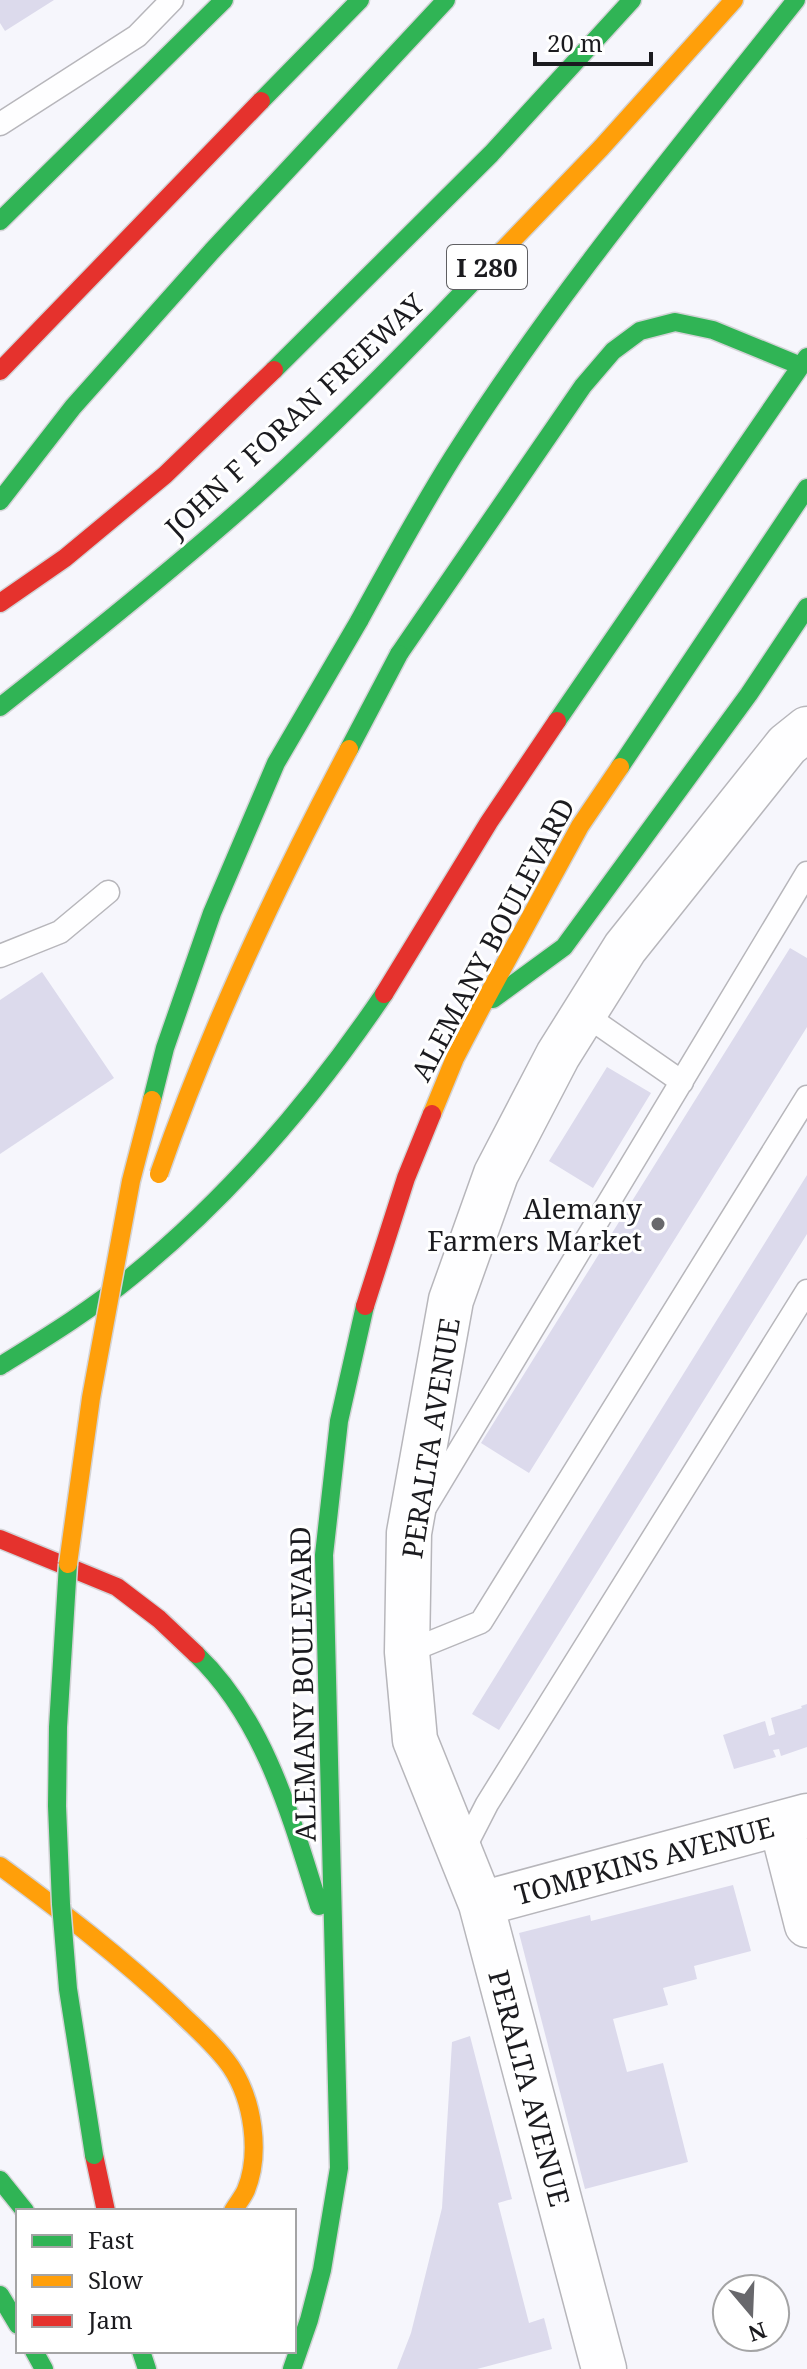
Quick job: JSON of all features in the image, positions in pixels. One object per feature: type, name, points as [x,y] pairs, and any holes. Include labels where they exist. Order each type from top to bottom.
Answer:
[{"type":"main road","points":[[0,221],[224,0]]},
{"type":"main road","points":[[0,371],[360,0]]},
{"type":"main road","points":[[0,501],[73,407],[212,251],[446,0]]},
{"type":"main road","points":[[0,603],[65,558],[165,475],[470,175],[632,0]]},
{"type":"main road","name":"JOHN F FORAN FREEWAY","points":[[0,707],[227,521],[361,396],[629,118],[734,0]]},
{"type":"main road","points":[[106,2209],[79,2067],[61,1904],[57,1758],[61,1649],[78,1481],[131,1181],[165,1048],[212,913],[276,763],[408,530],[539,329],[796,0]]},
{"type":"main road","points":[[155,1185],[202,1054],[258,928],[399,654],[583,386],[613,351],[640,331],[675,322],[713,330],[805,364]]},
{"type":"main road","name":"ALEMANY BOULEVARD","points":[[0,1366],[129,1279],[186,1230],[292,1117],[345,1050],[425,932],[501,804],[805,364]]},
{"type":"main road","name":"ALEMANY BOULEVARD","points":[[292,2369],[324,2266],[339,2168],[324,1555],[339,1421],[366,1302],[406,1178],[455,1058],[481,1008],[580,826],[807,488]]},
{"type":"main road","points":[[481,1008],[564,947],[749,694],[807,607]]},
{"type":"main road","points":[[107,1315],[144,1214]]},
{"type":"main road","points":[[0,1539],[117,1587],[159,1619],[202,1660],[237,1704],[264,1751],[286,1802],[335,1954]]},
{"type":"main road","points":[[0,1866],[75,1921],[139,1974],[206,2038],[231,2067],[247,2101],[255,2143],[246,2190],[234,2209]]},
{"type":"main road","points":[[0,2180],[23,2209]]},
{"type":"main road","points":[[0,2295],[16,2322]]},
{"type":"street","name":"PERALTA AVENUE","points":[[604,2369],[481,1904],[415,1740],[407,1652],[409,1533],[451,1300],[496,1174],[558,1055],[625,948],[787,745],[807,729]]},
{"type":"street","name":"TOMPKINS AVENUE","points":[[481,1904],[794,1819]]},
{"type":"street","points":[[794,1819],[807,1925]]},
{"type":"lane","points":[[0,124],[137,36],[172,0]]},
{"type":"lane","points":[[409,1533],[807,873]]},
{"type":"lane","points":[[0,956],[60,932],[108,892]]},
{"type":"lane","points":[[584,1014],[682,1082]]},
{"type":"lane","points":[[407,1652],[481,1622],[807,1097]]},
{"type":"lane","points":[[481,1904],[468,1841],[487,1804],[807,1291]]},
{"type":"lane","points":[[415,1740],[451,1797],[487,1804]]},
{"type":"building","points":[[0,0],[54,0],[5,31],[0,23]]},
{"type":"building","points":[[790,948],[807,958],[807,1027],[529,1473],[481,1443]]},
{"type":"building","points":[[42,972],[114,1078],[0,1154],[0,1000]]},
{"type":"building","points":[[607,1067],[651,1093],[593,1188],[549,1161]]},
{"type":"building","points":[[807,1175],[807,1234],[499,1730],[472,1714]]},
{"type":"building","points":[[807,1704],[807,1747],[781,1756],[779,1749],[773,1750],[776,1757],[734,1769],[723,1735],[765,1721],[769,1736],[775,1734],[771,1718]]},
{"type":"building","points":[[733,1885],[751,1951],[694,1966],[697,1979],[663,1988],[668,2005],[613,2019],[627,2072],[663,2063],[688,2162],[585,2189],[519,1933],[590,1915],[591,1921]]},
{"type":"building","points":[[470,2036],[512,2199],[498,2203],[529,2323],[544,2318],[552,2349],[477,2369],[397,2369],[411,2333],[442,2208],[452,2042]]},
{"type":"traffic: fast","points":[[0,221],[224,0]]},
{"type":"traffic: fast","points":[[261,101],[360,0]]},
{"type":"traffic: fast","points":[[0,501],[73,407],[212,251],[446,0]]},
{"type":"traffic: fast","points":[[274,370],[491,154],[632,0]]},
{"type":"traffic: fast","points":[[359,621],[440,477],[492,397],[618,224],[796,0]]},
{"type":"traffic: fast","points":[[0,707],[142,593],[262,490],[368,390],[503,250]]},
{"type":"traffic: fast","points":[[399,654],[583,386],[613,351],[640,331],[675,322],[713,330],[801,366]]},
{"type":"traffic: fast","points":[[557,721],[807,357]]},
{"type":"traffic: fast","points":[[620,767],[807,488]]},
{"type":"traffic: fast","points":[[493,999],[564,947],[749,694],[807,607]]},
{"type":"traffic: fast","points":[[152,1100],[165,1048],[212,913],[276,763],[359,621]]},
{"type":"traffic: fast","points":[[349,749],[399,654]]},
{"type":"traffic: fast","points":[[0,1366],[116,1288],[203,1213],[299,1108],[384,994]]},
{"type":"traffic: fast","points":[[292,2369],[322,2270],[339,2168],[324,1555],[339,1421],[365,1306]]},
{"type":"traffic: fast","points":[[68,1564],[58,1727],[61,1904],[68,1989],[94,2155]]},
{"type":"traffic: fast","points":[[196,1654],[220,1680],[258,1739],[286,1805],[319,1906]]},
{"type":"traffic: fast","points":[[0,2180],[23,2209]]},
{"type":"traffic: fast","points":[[0,2295],[16,2322]]},
{"type":"traffic: fast","points":[[35,2353],[44,2369]]},
{"type":"traffic: fast","points":[[142,2353],[147,2369]]},
{"type":"traffic: slow","points":[[503,250],[601,148],[734,0]]},
{"type":"traffic: slow","points":[[159,1174],[222,1011],[349,749]]},
{"type":"traffic: slow","points":[[432,1114],[455,1058],[481,1008],[580,826],[620,767]]},
{"type":"traffic: slow","points":[[68,1564],[91,1398],[131,1181],[152,1100]]},
{"type":"traffic: slow","points":[[0,1866],[134,1971],[205,2036],[231,2067],[245,2095],[254,2144],[251,2175],[245,2193],[234,2209]]},
{"type":"traffic: jam","points":[[0,371],[261,101]]},
{"type":"traffic: jam","points":[[0,603],[65,558],[165,475],[274,370]]},
{"type":"traffic: jam","points":[[384,994],[489,822],[557,721]]},
{"type":"traffic: jam","points":[[365,1306],[406,1178],[432,1114]]},
{"type":"traffic: jam","points":[[0,1539],[117,1587],[159,1619],[196,1654]]},
{"type":"traffic: jam","points":[[94,2155],[106,2209]]},
{"type":"place","name":"Alemany Farmers Market","points":[[658,1224]]}]
